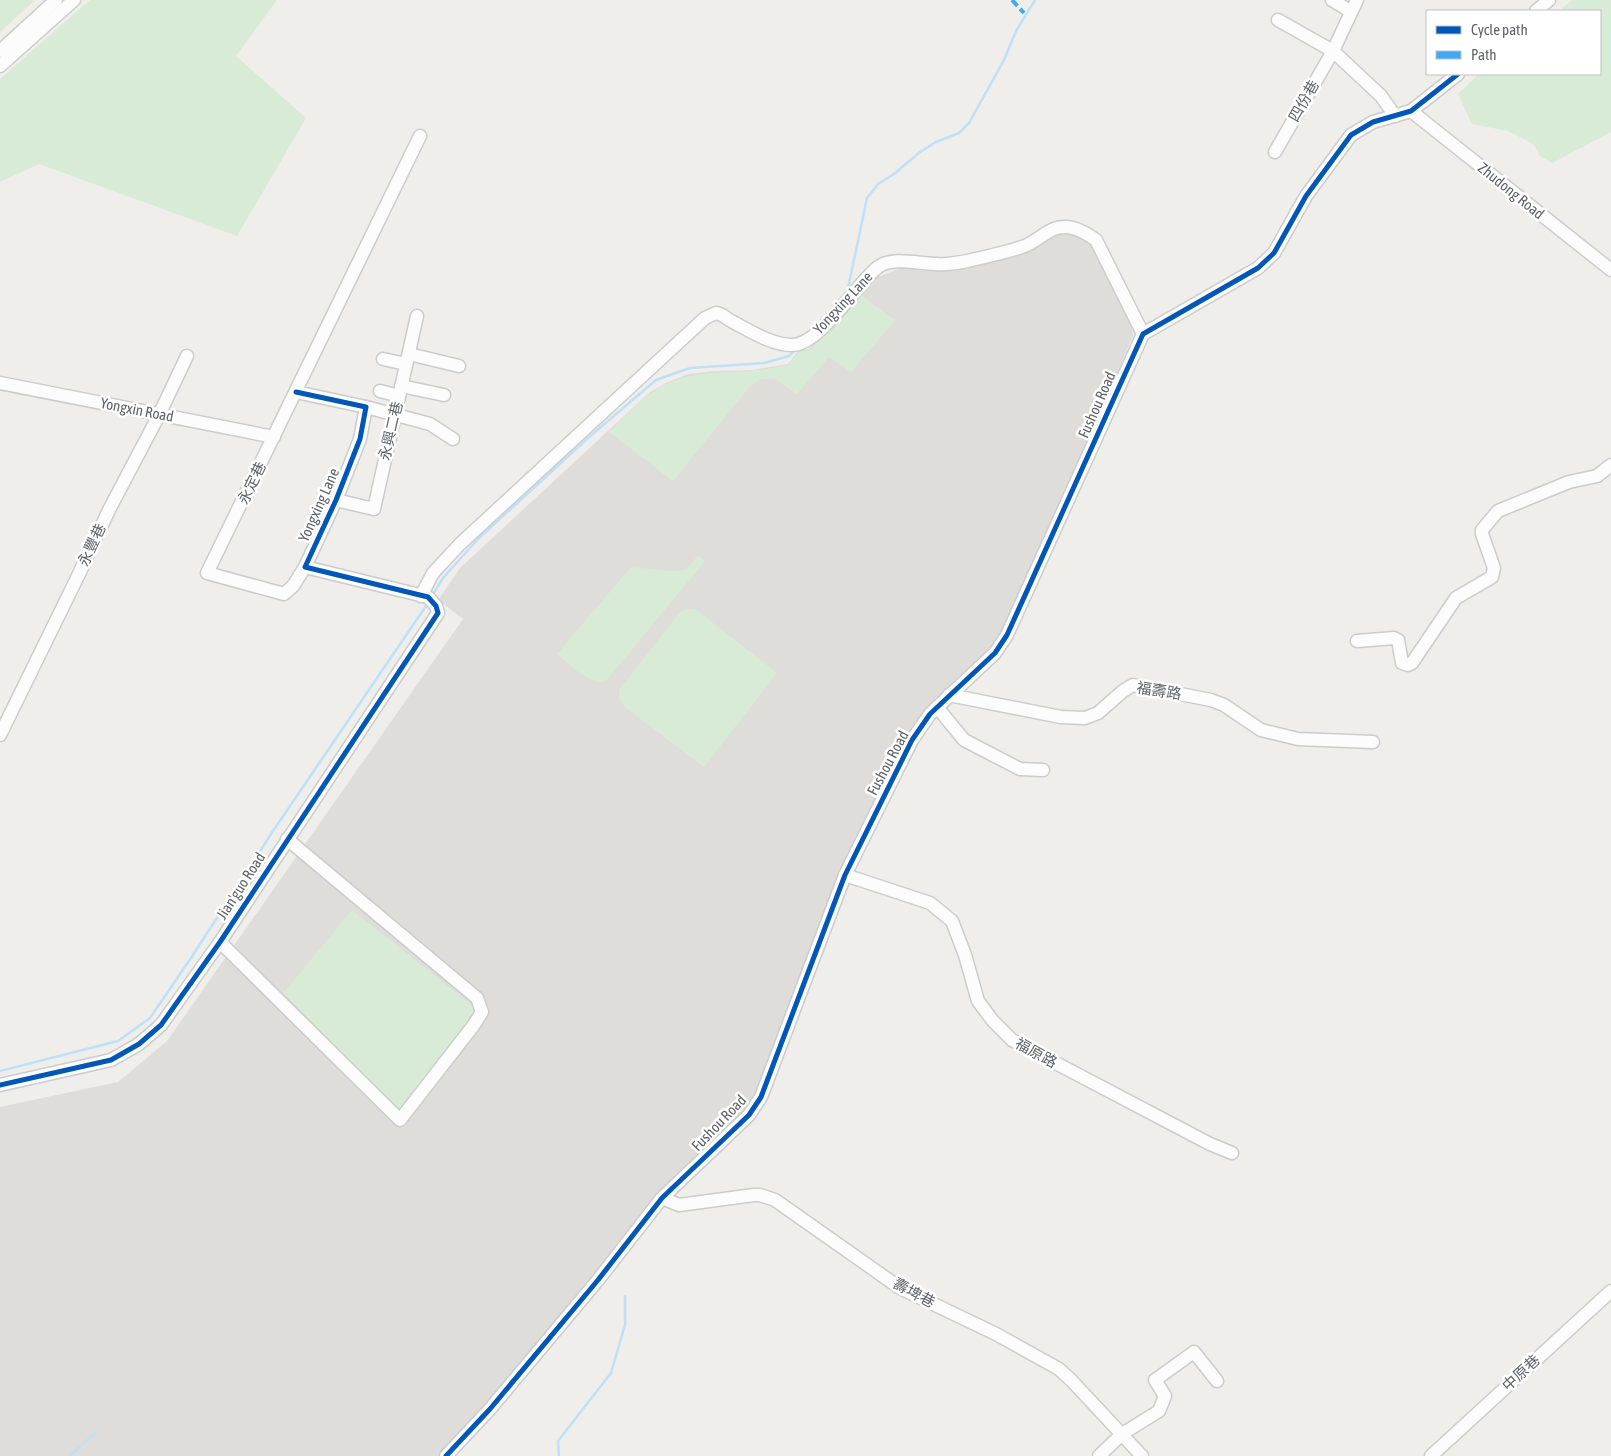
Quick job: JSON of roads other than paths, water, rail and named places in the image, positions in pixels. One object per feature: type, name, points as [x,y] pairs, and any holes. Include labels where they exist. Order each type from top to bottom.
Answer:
[{"type":"street","points":[[0,51],[56,0]]},
{"type":"street","points":[[0,66],[74,0]]},
{"type":"street","points":[[1332,0],[1353,6]]},
{"type":"street","points":[[1537,10],[1549,0]]},
{"type":"street","name":"四份巷","points":[[1275,152],[1333,51],[1353,6]]},
{"type":"street","points":[[1278,20],[1333,51],[1381,96],[1395,116]]},
{"type":"street","points":[[1143,334],[1258,268],[1274,253],[1306,196],[1351,135],[1373,122],[1412,112],[1457,75]]},
{"type":"street","name":"Zhudong Road","points":[[1412,112],[1611,270]]},
{"type":"street","name":"永定巷","points":[[208,574],[420,136]]},
{"type":"street","name":"Yongxing Lane","points":[[430,602],[433,573],[455,550],[704,318],[716,313],[769,340],[792,345],[803,342],[815,335],[862,283],[884,263],[954,263],[1023,247],[1049,231],[1059,227],[1067,227],[1085,232],[1096,240],[1143,334]]},
{"type":"street","name":"永興二巷","points":[[336,500],[374,509],[417,316]]},
{"type":"street","name":"Fushou Road","points":[[446,1456],[502,1394],[598,1280],[662,1198],[749,1115],[761,1097],[845,875],[912,740],[937,707],[995,653],[1007,635],[1143,334]]},
{"type":"street","name":"永豐巷","points":[[0,735],[110,508],[159,415],[187,356]]},
{"type":"street","points":[[383,359],[407,359],[459,366]]},
{"type":"street","name":"Yongxin Road","points":[[0,383],[274,437]]},
{"type":"street","points":[[380,391],[444,395]]},
{"type":"street","points":[[296,392],[366,407],[430,424],[453,439]]},
{"type":"street","name":"Yongxing Lane","points":[[208,574],[284,594],[293,586],[305,566],[336,500],[360,439],[366,407]]},
{"type":"street","points":[[1357,641],[1394,638],[1398,640],[1402,663],[1408,665],[1412,662],[1456,598],[1492,577],[1494,568],[1482,530],[1498,512],[1568,482],[1597,476],[1611,465]]},
{"type":"street","points":[[305,566],[430,602]]},
{"type":"street","name":"Jian'guo Road","points":[[0,1086],[112,1060],[139,1044],[161,1025],[220,942],[287,839],[430,602]]},
{"type":"street","name":"福壽路","points":[[949,695],[1060,717],[1086,718],[1098,713],[1123,691],[1133,685],[1212,700],[1224,705],[1261,730],[1298,739],[1373,742]]},
{"type":"street","points":[[937,707],[964,740],[1020,769],[1043,770]]},
{"type":"street","points":[[220,942],[400,1120],[473,1026],[482,1012],[477,998],[287,839]]},
{"type":"street","name":"福原路","points":[[845,875],[930,903],[952,921],[965,955],[978,1001],[993,1021],[1012,1040],[1210,1144],[1232,1153]]},
{"type":"street","name":"壽埤巷","points":[[662,1198],[679,1204],[754,1195],[775,1200],[900,1288],[996,1334],[1059,1370],[1072,1380],[1142,1456]]},
{"type":"street","name":"中原巷","points":[[1431,1456],[1611,1291]]},
{"type":"street","points":[[1099,1456],[1122,1434],[1159,1411],[1165,1396],[1156,1380],[1194,1352],[1217,1381]]},
{"type":"waterway","points":[[847,293],[867,198],[878,184],[894,174],[920,152],[936,142],[959,133],[969,123],[1004,60],[1016,31],[1035,0]]},
{"type":"waterway","points":[[432,596],[443,578],[478,539],[588,438],[656,380],[690,368],[764,363],[789,356],[795,350]]},
{"type":"waterway","points":[[0,1071],[118,1041],[150,1018],[273,831],[428,603]]},
{"type":"waterway","points":[[559,1456],[558,1441],[611,1373],[625,1325],[625,1296]]},
{"type":"waterway","points":[[70,1456],[96,1432]]}]
